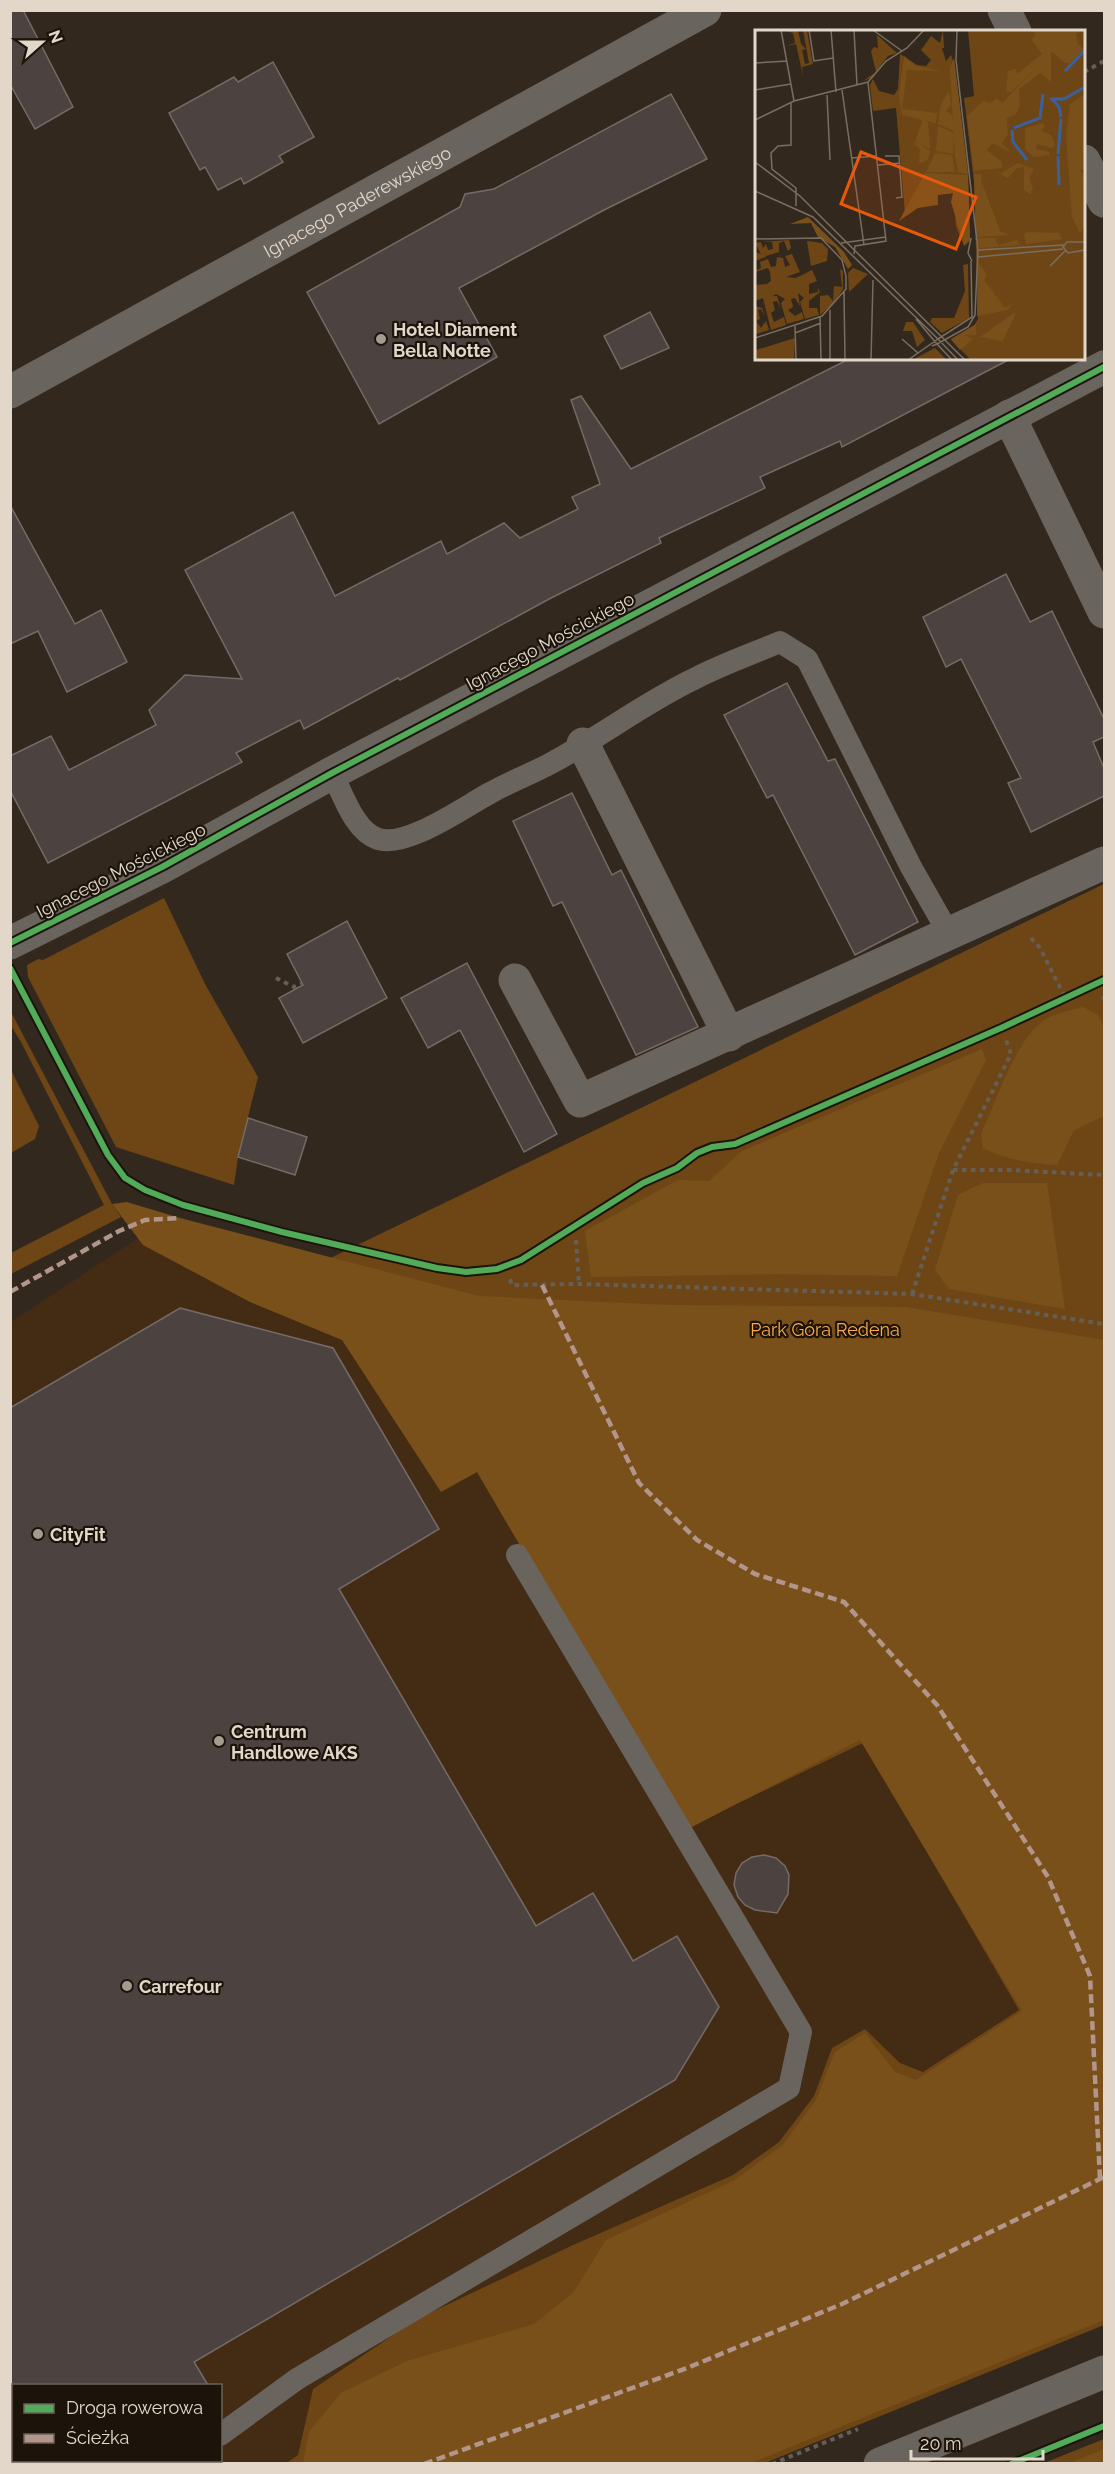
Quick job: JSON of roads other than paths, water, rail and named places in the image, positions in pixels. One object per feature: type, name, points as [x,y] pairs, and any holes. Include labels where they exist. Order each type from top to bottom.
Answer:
[{"type":"street","name":"Ignacego Paderewskiego","points":[[10,392],[705,10]]},
{"type":"street","points":[[1004,10],[1014,30]]},
{"type":"street","points":[[1085,165],[1104,201]]},
{"type":"street","name":"Ignacego Mościckiego","points":[[10,943],[162,867],[332,773],[1104,366]]},
{"type":"street","points":[[1009,416],[1104,612]]},
{"type":"street","points":[[583,744],[729,1035]]},
{"type":"street","points":[[515,980],[580,1101],[1104,863]]},
{"type":"street","points":[[880,2463],[1104,2372]]},
{"type":"lane","points":[[332,773],[355,818],[368,833],[379,839],[393,840],[417,834],[493,791],[556,761],[621,719],[696,678],[780,642],[807,659],[911,867],[949,934]]},
{"type":"lane","points":[[222,2434],[297,2379],[789,2088],[801,2032],[517,1555]]},
{"type":"place","name":"Hotel Diament Bella Notte","points":[[381,339]]},
{"type":"place","name":"CityFit","points":[[38,1534]]},
{"type":"place","name":"Centrum Handlowe AKS","points":[[219,1741]]},
{"type":"place","name":"Carrefour","points":[[127,1986]]},
{"type":"park label","name":"Park Góra Redena","points":[[825,1329]]}]
